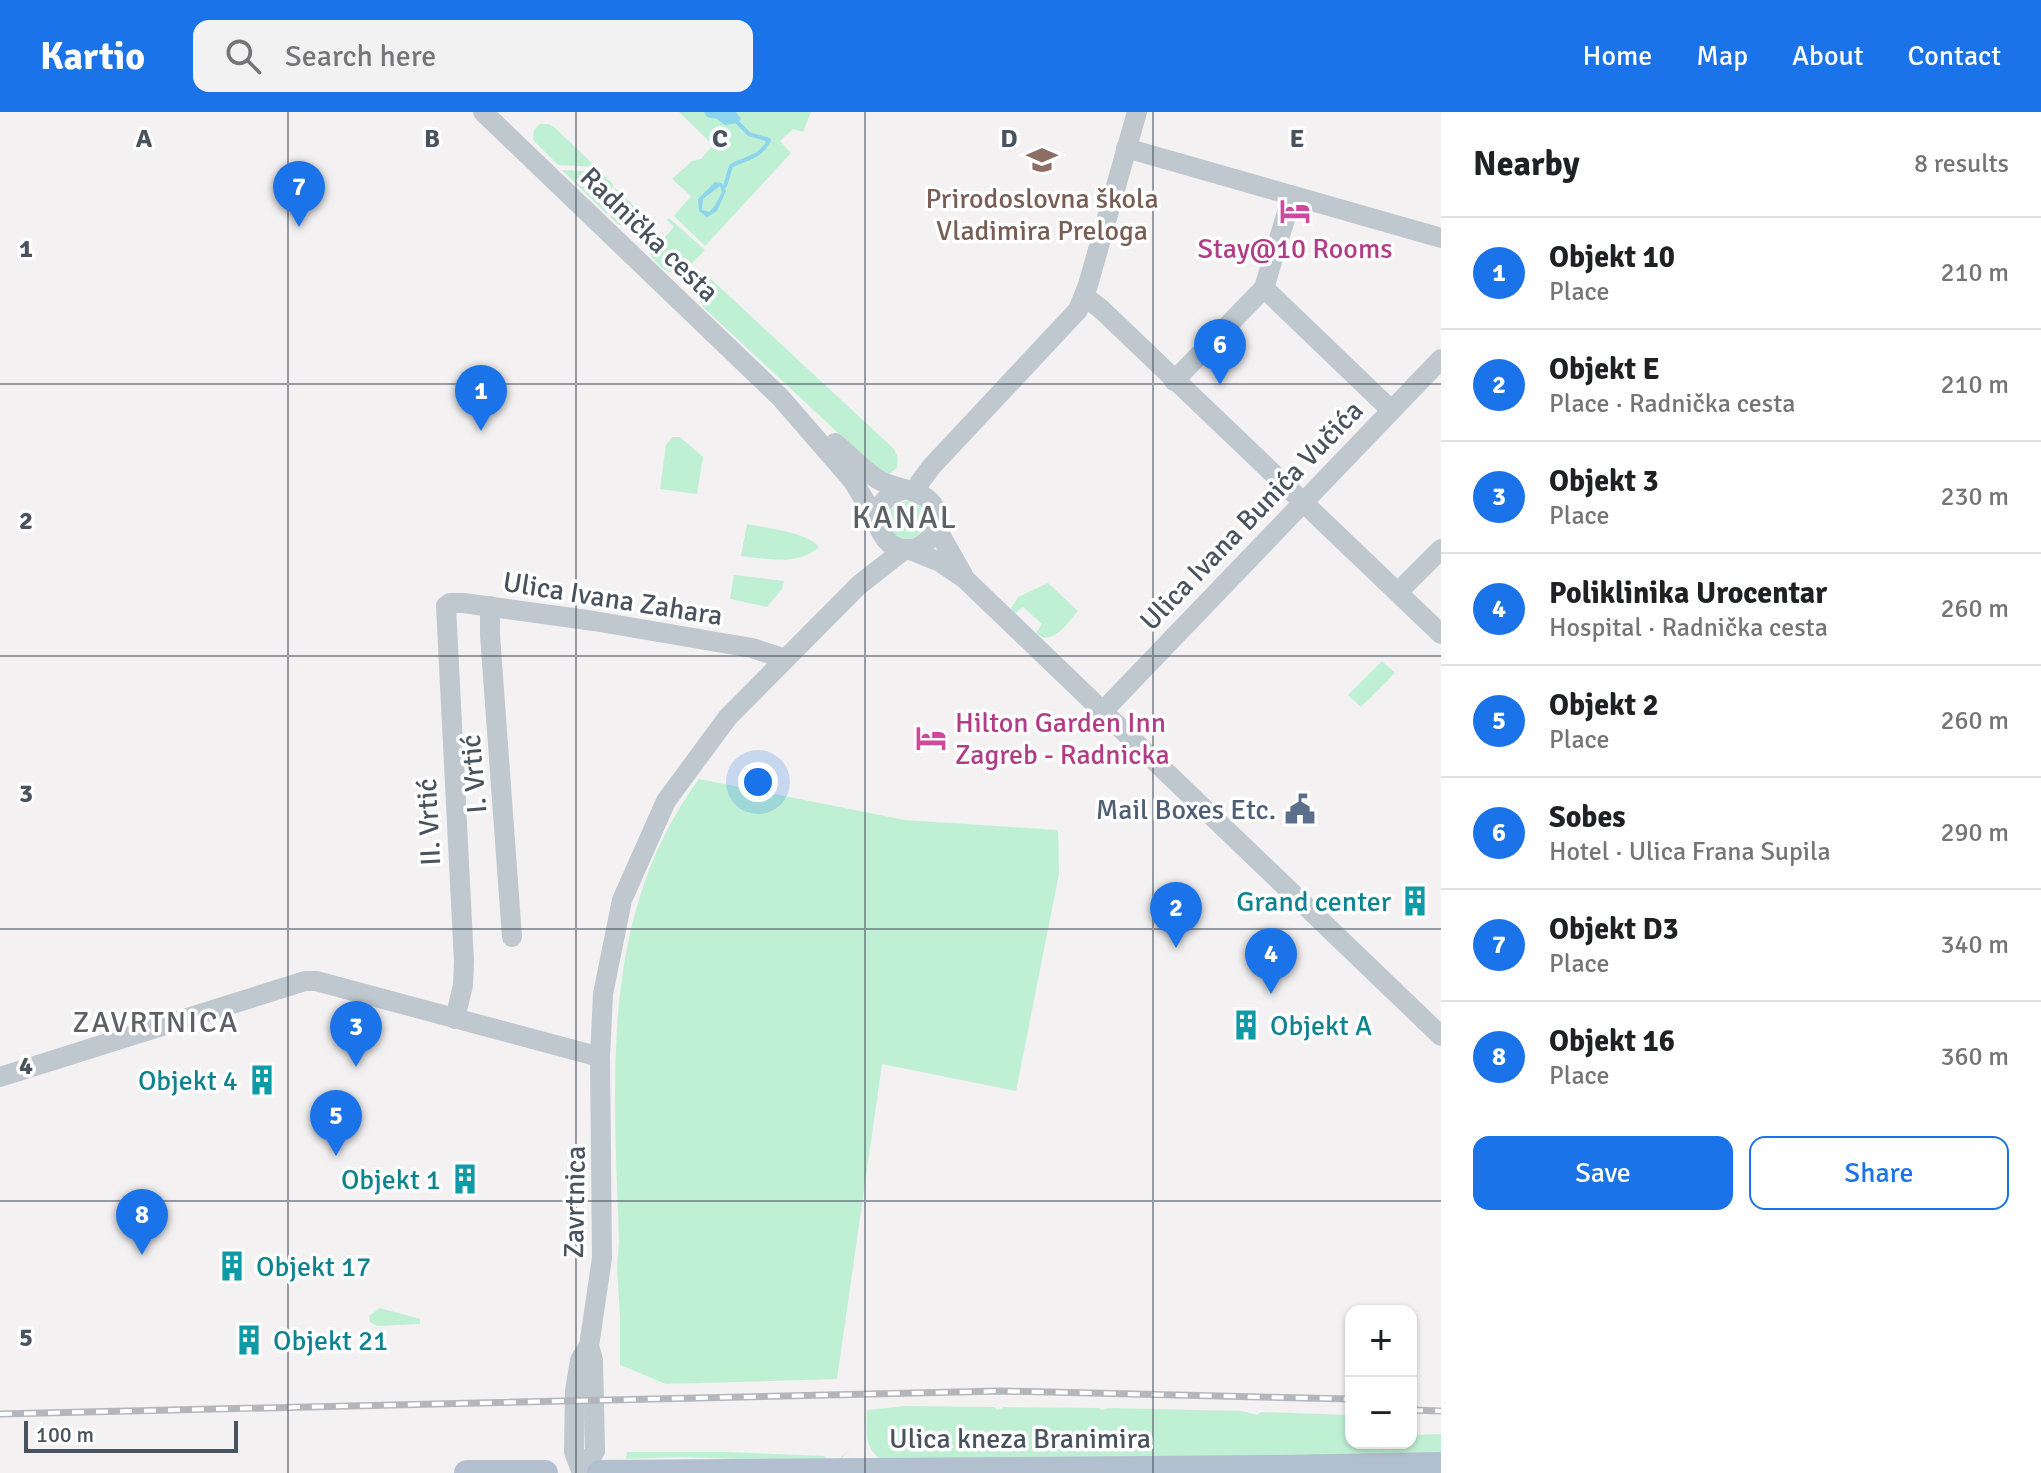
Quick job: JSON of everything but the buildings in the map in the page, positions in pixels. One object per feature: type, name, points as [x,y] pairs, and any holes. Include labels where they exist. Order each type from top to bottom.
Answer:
[{"type":"main road","name":"Ulica kneza Branimira","points":[[600,1473],[1278,1471],[1441,1465]]},
{"type":"main road","points":[[467,1473],[545,1473]]},
{"type":"street","name":"Radnička cesta","points":[[483,112],[780,397],[877,479],[910,491]]},
{"type":"street","points":[[859,585],[876,560],[880,528],[878,512],[887,497],[910,491],[920,482],[1072,319],[1084,296],[1137,112]]},
{"type":"street","points":[[1126,148],[1441,238]]},
{"type":"street","points":[[1174,381],[1264,288],[1292,196]]},
{"type":"street","points":[[1264,288],[1391,410]]},
{"type":"street","points":[[1084,296],[1441,634]]},
{"type":"street","name":"Ulica Ivana Bunića Vučića","points":[[1103,711],[1441,359]]},
{"type":"street","name":"Radnička cesta","points":[[780,397],[853,481],[880,528]]},
{"type":"street","points":[[910,491],[930,501],[942,538],[965,579]]},
{"type":"street","points":[[0,1077],[305,981],[316,981],[600,1057],[603,994],[614,930],[622,900],[666,801],[728,717],[859,585],[906,549],[917,548],[931,538],[937,521]]},
{"type":"street","points":[[880,528],[888,543],[940,562],[965,579],[1438,1026]]},
{"type":"street","points":[[1398,592],[1441,549]]},
{"type":"street","name":"Ulica Ivana Zahara","points":[[445,621],[446,606],[450,603],[490,606],[752,648],[786,659]]},
{"type":"street","name":"I. Vrtić","points":[[490,606],[512,937]]},
{"type":"street","name":"II. Vrtić","points":[[445,621],[464,962],[463,985],[455,1019]]},
{"type":"street","name":"Zavrtnica","points":[[582,1473],[574,1452],[575,1391],[580,1360],[589,1346],[602,1258],[600,1057]]},
{"type":"green space","points":[[679,112],[811,112],[803,132],[793,129],[780,141],[791,153],[705,246],[674,216],[691,196],[672,179],[692,161],[701,159],[713,145]]},
{"type":"green space","points":[[540,124],[554,127],[596,167],[558,165],[533,140],[534,130]]},
{"type":"green space","points":[[562,170],[600,172],[613,184],[607,214]]},
{"type":"green space","points":[[615,188],[637,209],[636,219],[630,226],[619,225],[610,217]]},
{"type":"green space","points":[[669,218],[705,250],[680,275],[659,265],[645,245],[647,242],[655,248],[674,227],[667,220]]},
{"type":"green space","points":[[706,279],[712,280],[894,449],[898,458],[897,468],[889,474],[880,472],[703,307],[700,284]]},
{"type":"green space","points":[[672,437],[680,437],[703,457],[697,494],[660,489],[666,445]]},
{"type":"green space","points":[[909,501],[921,507],[926,515],[922,531],[907,540],[898,539],[891,532],[888,521],[894,507]],"holes":[[[914,513],[916,524],[909,529],[900,524],[900,515]]]},
{"type":"green space","points":[[747,524],[796,534],[819,547],[792,559],[741,556]]},
{"type":"green space","points":[[734,575],[784,581],[782,589],[767,607],[730,599]]},
{"type":"green space","points":[[1048,583],[1078,611],[1054,636],[1042,637],[1036,633],[1042,624],[1023,607],[1014,614],[1011,608],[1018,597]]},
{"type":"green space","points":[[1382,661],[1395,673],[1361,707],[1348,695]]},
{"type":"green space","points":[[699,779],[905,820],[1058,830],[1059,874],[1016,1091],[882,1064],[837,1379],[666,1384],[620,1365],[615,1121],[619,1002],[628,943],[643,886],[666,832]]},
{"type":"green space","points":[[380,1308],[420,1319],[420,1324],[377,1326],[370,1322],[369,1316]]},
{"type":"green space","points":[[905,1406],[994,1407],[998,1410],[1004,1407],[1109,1408],[1242,1411],[1257,1415],[1261,1412],[1345,1415],[1345,1449],[1417,1449],[1417,1435],[1441,1434],[1441,1457],[882,1460],[869,1444],[867,1410]]},
{"type":"green space","points":[[850,1449],[841,1459],[828,1462],[680,1457],[626,1459],[627,1452],[725,1452],[824,1456],[829,1461],[840,1458]]},
{"type":"water","points":[[704,112],[736,112],[741,119],[738,123],[725,125],[707,117]]},
{"type":"water","points":[[715,182],[722,183],[726,191],[717,211],[707,217],[699,211],[698,199]],"holes":[[[720,186],[722,192],[709,212],[702,210],[703,199]]]},
{"type":"waterway","points":[[725,186],[731,166],[757,154],[769,140],[749,134],[738,123]]},
{"type":"railway","points":[[0,1414],[1001,1391],[1345,1399]]},
{"type":"railway","points":[[1417,1410],[1441,1411]]},
{"type":"place","name":"Prirodoslovna škola Vladimira Preloga","points":[[1042,160]]},
{"type":"place","name":"Stay@10 Rooms","points":[[1295,211]]},
{"type":"place","name":"Objekt D3","points":[[299,227]]},
{"type":"place","name":"Sobes","points":[[1220,385]]},
{"type":"place","name":"Objekt 10","points":[[481,431]]},
{"type":"place","name":"Hilton Garden Inn Zagreb - Radnicka","points":[[931,738]]},
{"type":"place","name":"Mail Boxes Etc.","points":[[1300,809]]},
{"type":"place","name":"Grand center","points":[[1415,901]]},
{"type":"place","name":"Objekt E","points":[[1176,948]]},
{"type":"place","name":"Poliklinika Urocentar","points":[[1271,994]]},
{"type":"place","name":"Objekt A","points":[[1246,1025]]},
{"type":"place","name":"Objekt 3","points":[[356,1067]]},
{"type":"place","name":"Objekt 4","points":[[262,1080]]},
{"type":"place","name":"Objekt 2","points":[[336,1156]]},
{"type":"place","name":"Objekt 1","points":[[465,1179]]},
{"type":"place","name":"Objekt 16","points":[[142,1255]]},
{"type":"place","name":"Objekt 17","points":[[232,1266]]},
{"type":"place","name":"Objekt 21","points":[[249,1340]]},
{"type":"district","name":"KANAL","points":[[905,517]]},
{"type":"district","name":"ZAVRTNICA","points":[[156,1022]]}]
